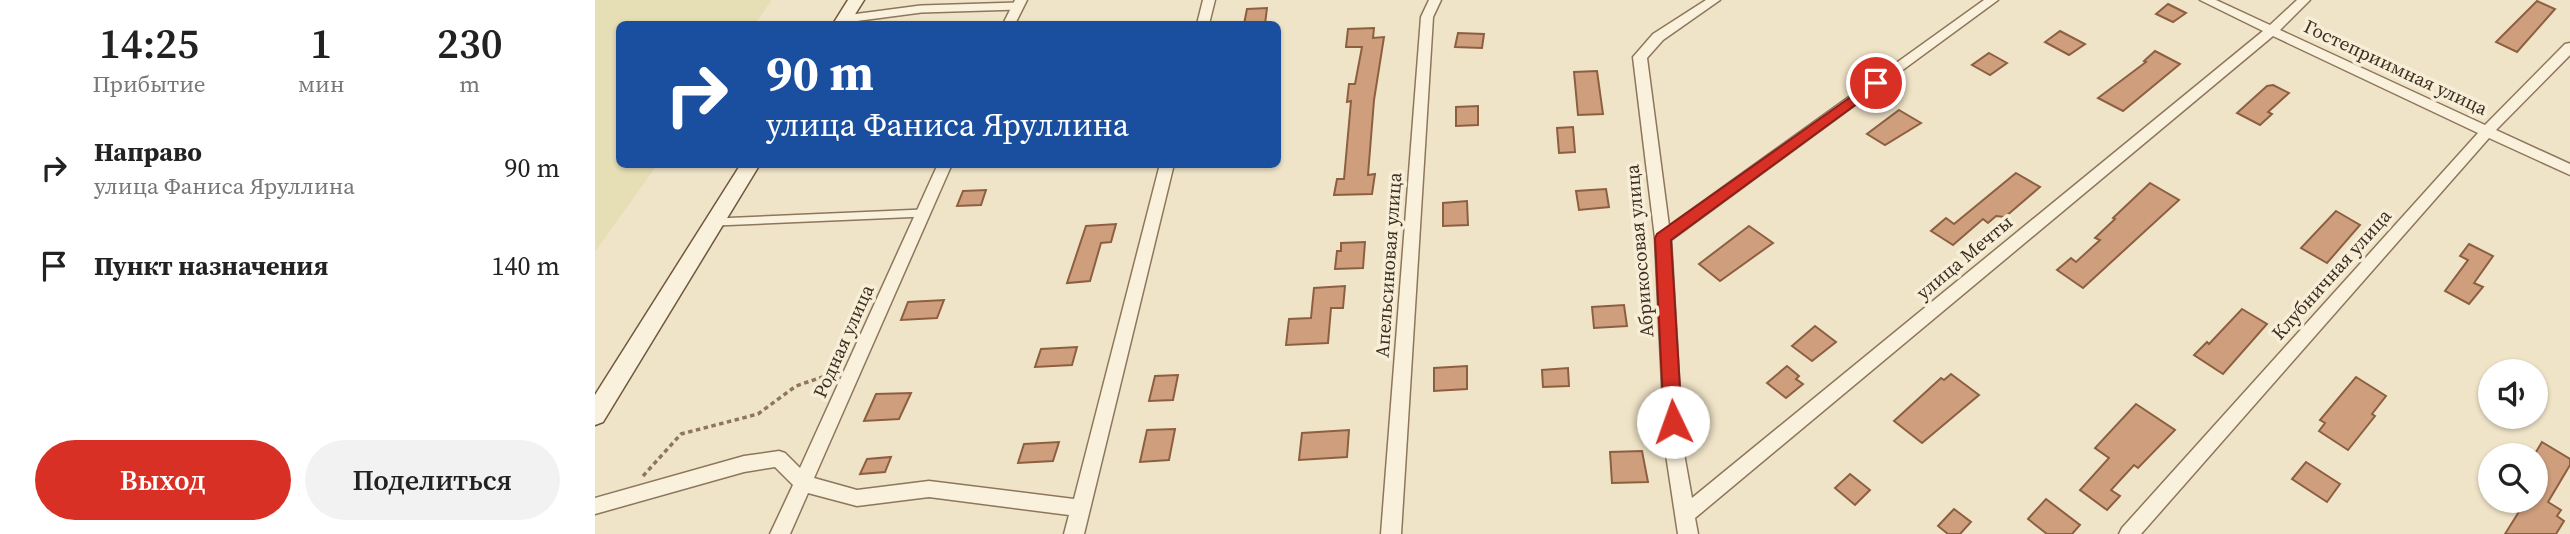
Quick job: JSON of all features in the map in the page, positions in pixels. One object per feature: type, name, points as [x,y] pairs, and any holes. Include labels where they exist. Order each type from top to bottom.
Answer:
[{"type":"main road","points":[[844,21],[856,0]]},
{"type":"main road","points":[[595,415],[748,168]]},
{"type":"street","points":[[1204,21],[1209,0]]},
{"type":"street","name":"Апельсиновая улица","points":[[1391,534],[1427,17],[1435,0]]},
{"type":"street","name":"Абрикосовая улица","points":[[1688,534],[1674,448],[1663,238],[1640,57],[1658,37],[1714,0]]},
{"type":"street","points":[[1663,238],[1993,0]]},
{"type":"street","name":"Гостеприимная улица","points":[[2206,0],[2570,170]]},
{"type":"street","name":"улица Мечты","points":[[1684,516],[2271,31],[2304,0]]},
{"type":"street","points":[[1010,21],[1019,3]]},
{"type":"street","name":"Клубничная улица","points":[[2129,534],[2487,131],[2570,47]]},
{"type":"street","name":"Родная улица","points":[[779,534],[943,168]]},
{"type":"street","points":[[1074,534],[1166,168]]},
{"type":"street","points":[[595,506],[744,464],[779,459],[803,483],[857,498],[929,489],[1081,508]]},
{"type":"lane","points":[[851,21],[921,9],[1019,3]]},
{"type":"lane","points":[[714,222],[923,213]]},
{"type":"path","points":[[628,496],[658,457],[681,435],[758,414],[796,386],[828,377],[857,360]]},
{"type":"shaded area","points":[[595,0],[772,0],[757,21],[616,21],[616,168],[655,168],[595,252]]},
{"type":"building","points":[[2537,1],[2555,9],[2517,52],[2496,42]]},
{"type":"building","points":[[2168,4],[2186,13],[2173,22],[2156,14]]},
{"type":"building","points":[[1267,8],[1265,21],[1245,21],[1247,9]]},
{"type":"building","points":[[1374,28],[1373,38],[1384,37],[1374,100],[1368,175],[1375,174],[1372,194],[1334,195],[1337,179],[1344,179],[1351,101],[1347,102],[1349,84],[1355,84],[1362,47],[1346,47],[1348,29]]},
{"type":"building","points":[[2060,31],[2085,44],[2069,55],[2045,42]]},
{"type":"building","points":[[1458,33],[1484,34],[1482,48],[1455,47]]},
{"type":"building","points":[[2155,51],[2180,64],[2123,111],[2098,98],[2146,62],[2144,61]]},
{"type":"building","points":[[1989,53],[2007,63],[1990,75],[1972,65]]},
{"type":"building","points":[[1597,71],[1603,114],[1578,115],[1574,72]]},
{"type":"building","points":[[2273,85],[2289,93],[2268,112],[2272,114],[2260,125],[2237,113],[2267,86]]},
{"type":"building","points":[[1478,106],[1478,125],[1456,126],[1456,107]]},
{"type":"building","points":[[1899,110],[1921,123],[1885,145],[1867,134]]},
{"type":"building","points":[[1573,127],[1575,152],[1559,153],[1557,128]]},
{"type":"building","points":[[2016,173],[2040,187],[2005,217],[1996,216],[1988,223],[1983,219],[1953,245],[1931,231],[1946,218],[1954,224]]},
{"type":"building","points":[[2150,183],[2179,200],[2083,288],[2057,270],[2071,258],[2076,262],[2100,240],[2095,238]]},
{"type":"building","points":[[1606,189],[1609,207],[1579,210],[1576,191]]},
{"type":"building","points":[[986,190],[981,205],[957,206],[963,191]]},
{"type":"building","points":[[1467,201],[1468,225],[1443,226],[1443,203]]},
{"type":"building","points":[[2336,211],[2360,225],[2327,263],[2301,248]]},
{"type":"building","points":[[1116,224],[1111,242],[1101,243],[1090,281],[1067,283],[1086,226]]},
{"type":"building","points":[[1749,226],[1773,243],[1720,281],[1699,264]]},
{"type":"building","points":[[1365,242],[1363,268],[1335,269],[1341,243]]},
{"type":"building","points":[[2469,244],[2493,256],[2474,283],[2483,287],[2469,304],[2445,291],[2468,260],[2460,256]]},
{"type":"building","points":[[1345,286],[1343,308],[1331,308],[1328,343],[1286,345],[1289,319],[1311,318],[1314,288]]},
{"type":"building","points":[[944,300],[937,318],[901,320],[908,302]]},
{"type":"building","points":[[1624,305],[1627,326],[1594,328],[1592,307]]},
{"type":"building","points":[[2242,309],[2267,324],[2223,374],[2194,355],[2207,342],[2209,344]]},
{"type":"building","points":[[1815,326],[1836,342],[1812,361],[1792,346]]},
{"type":"building","points":[[1077,347],[1072,365],[1035,367],[1041,349]]},
{"type":"building","points":[[1467,366],[1467,389],[1434,391],[1434,368]]},
{"type":"building","points":[[1787,366],[1799,376],[1796,379],[1803,384],[1786,398],[1767,383]]},
{"type":"building","points":[[1568,368],[1569,386],[1543,387],[1542,370]]},
{"type":"building","points":[[1951,374],[1979,395],[1922,443],[1894,421],[1941,378],[1944,380]]},
{"type":"building","points":[[1178,375],[1173,400],[1149,401],[1155,376]]},
{"type":"building","points":[[2356,377],[2386,396],[2372,414],[2375,416],[2348,450],[2319,431],[2325,423],[2320,420]]},
{"type":"building","points":[[911,393],[899,419],[864,421],[876,394]]},
{"type":"building","points":[[2136,404],[2175,430],[2138,468],[2134,465],[2111,490],[2120,496],[2107,510],[2080,490],[2109,458],[2095,448]]},
{"type":"building","points":[[1175,429],[1169,460],[1140,462],[1147,430]]},
{"type":"building","points":[[1349,430],[1347,457],[1299,460],[1302,433]]},
{"type":"building","points":[[1059,442],[1053,461],[1018,463],[1024,444]]},
{"type":"building","points":[[2548,446],[2570,459],[2570,465],[2548,502]]},
{"type":"building","points":[[1642,451],[1648,482],[1612,483],[1610,452]]},
{"type":"building","points":[[891,457],[885,472],[860,474],[867,459]]},
{"type":"building","points":[[2306,462],[2340,484],[2327,502],[2292,479]]},
{"type":"building","points":[[1850,474],[1870,490],[1855,505],[1835,488]]},
{"type":"building","points":[[2046,499],[2080,525],[2072,534],[2047,534],[2028,519]]},
{"type":"building","points":[[2548,502],[2561,510],[2557,516],[2564,521],[2556,534],[2505,534],[2518,513],[2548,513]]},
{"type":"building","points":[[1954,509],[1971,522],[1960,534],[1948,534],[1938,526]]},
{"type":"route","points":[[1673,422],[1663,238],[1876,83]]}]
